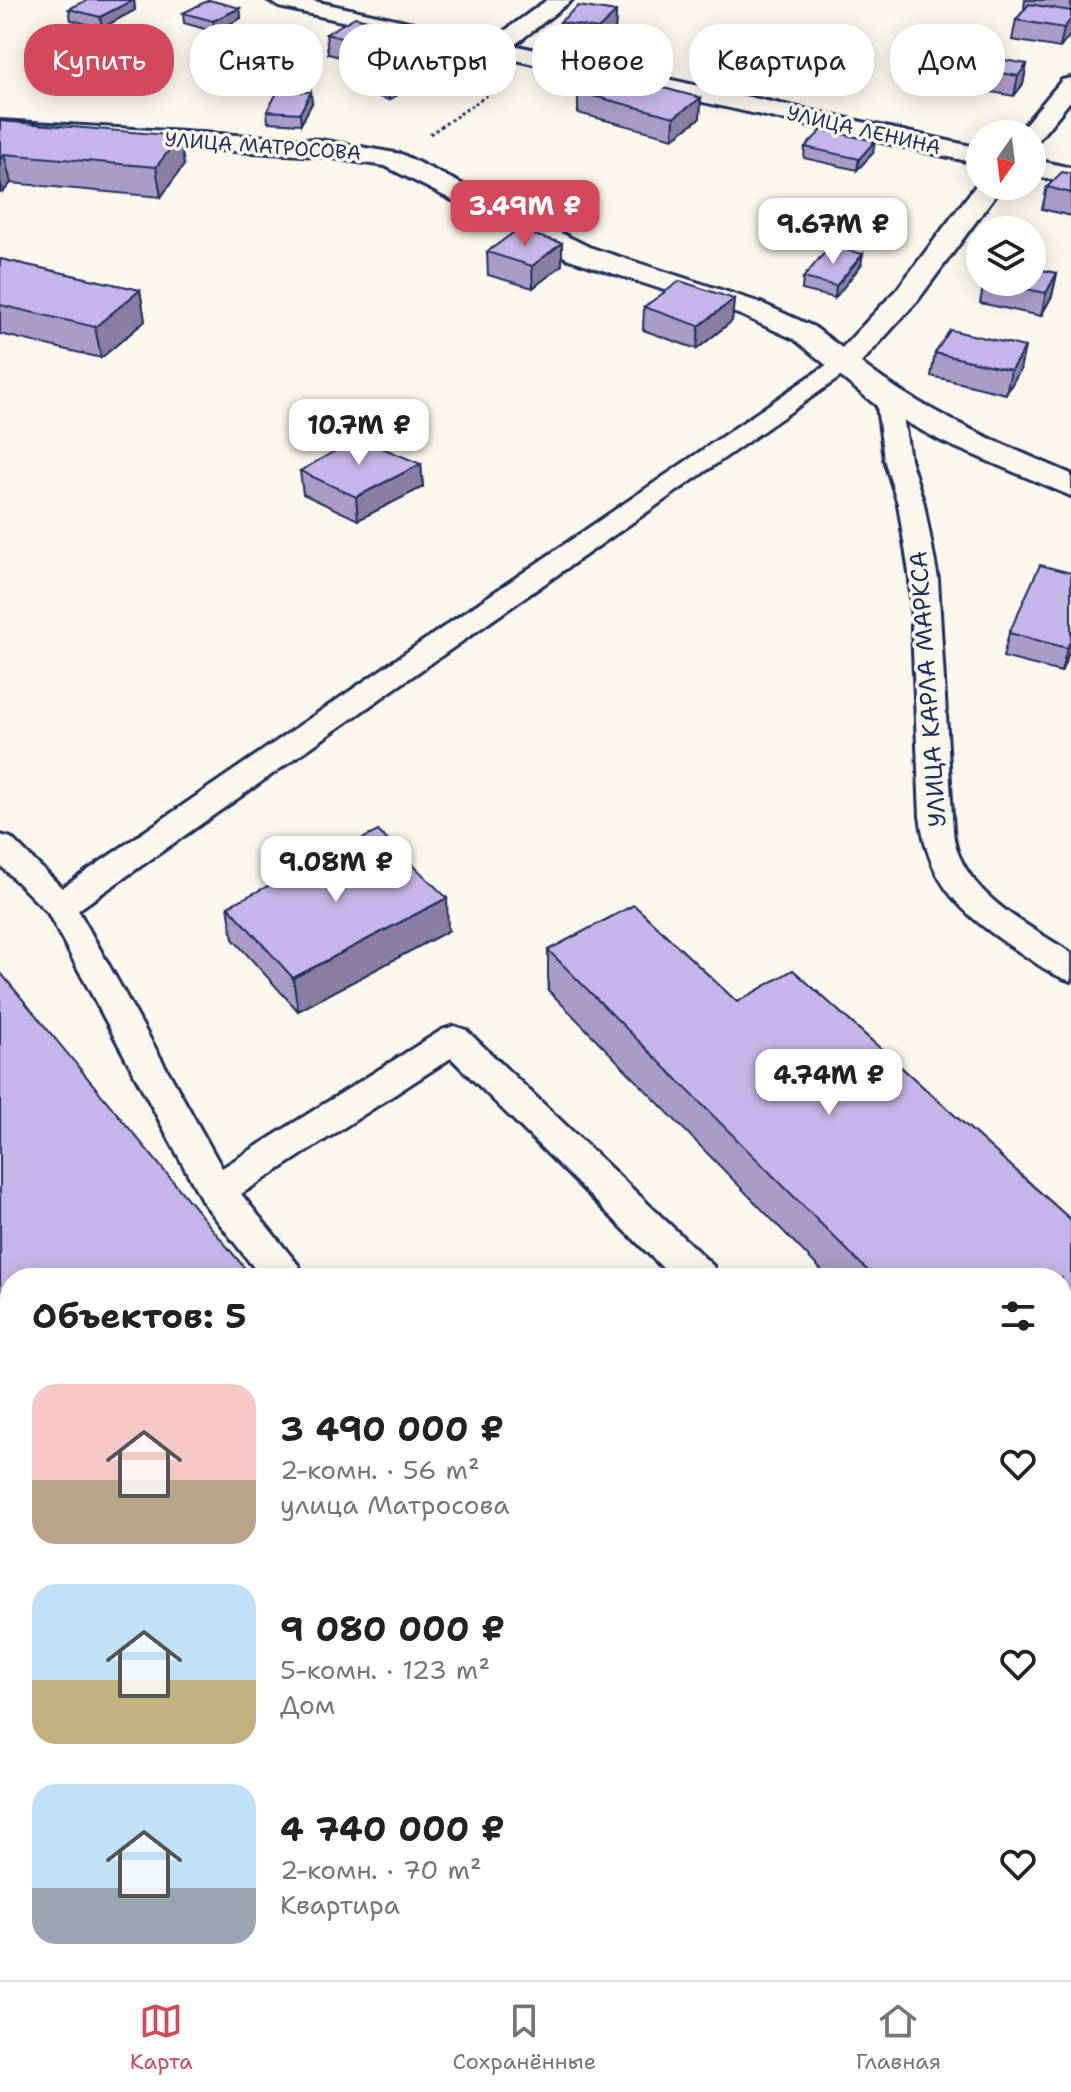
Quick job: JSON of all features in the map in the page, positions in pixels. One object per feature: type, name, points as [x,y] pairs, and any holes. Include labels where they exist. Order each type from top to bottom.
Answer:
[{"type":"street","name":"УЛИЦА ЛЕНИНА","points":[[279,0],[388,24]]},
{"type":"street","points":[[516,33],[561,0]]},
{"type":"street","points":[[1042,120],[1071,85]]},
{"type":"street","name":"УЛИЦА ЛЕНИНА","points":[[673,88],[966,153]]},
{"type":"street","name":"УЛИЦА МАТРОСОВА","points":[[0,129],[320,148],[392,159],[579,253],[751,309],[791,327],[845,363],[888,399],[954,435],[1071,486]]},
{"type":"street","points":[[1046,170],[1071,176]]},
{"type":"street","points":[[845,363],[908,294],[978,200]]},
{"type":"lane","points":[[60,906],[845,363]]},
{"type":"lane","name":"УЛИЦА КАРЛА МАРКСА","points":[[888,399],[897,459],[911,504],[924,579],[936,816],[942,853],[960,885],[990,913],[1071,969]]},
{"type":"lane","points":[[0,846],[60,906],[216,1191],[277,1268]]},
{"type":"lane","points":[[216,1191],[454,1039],[689,1268]]},
{"type":"path","points":[[392,159],[532,66]]},
{"type":"building","points":[[87,0],[133,0],[100,17],[69,9]]},
{"type":"building","points":[[209,0],[240,8],[213,21],[183,13]]},
{"type":"building","points":[[1029,4],[1071,11],[1071,19],[1064,28],[1016,20]]},
{"type":"building","points":[[578,6],[616,12],[603,24],[560,22]]},
{"type":"building","points":[[355,17],[384,24],[343,24]]},
{"type":"building","points":[[339,26],[339,37],[326,34]]},
{"type":"building","points":[[1005,60],[1027,64],[1018,76],[1005,74]]},
{"type":"building","points":[[673,91],[701,98],[674,117],[593,96],[673,96]]},
{"type":"building","points":[[275,96],[309,96],[300,113],[267,111]]},
{"type":"building","points":[[0,121],[180,136],[156,167],[4,154],[0,159]]},
{"type":"building","points":[[822,130],[875,141],[859,159],[805,147]]},
{"type":"building","points":[[1062,172],[1071,174],[1071,193],[1047,187]]},
{"type":"building","points":[[517,230],[562,243],[532,266],[487,252]]},
{"type":"building","points":[[830,246],[863,254],[836,286],[803,278]]},
{"type":"building","points":[[0,259],[140,290],[95,327],[0,305]]},
{"type":"building","points":[[1046,271],[1057,273],[1046,293]]},
{"type":"building","points":[[680,281],[734,299],[699,326],[644,307]]},
{"type":"building","points":[[950,330],[1025,347],[1011,370],[935,353]]},
{"type":"building","points":[[358,438],[421,464],[356,497],[300,471]]},
{"type":"building","points":[[1040,565],[1071,573],[1071,639],[1067,648],[1009,633]]},
{"type":"building","points":[[378,831],[447,898],[293,978],[228,906]]},
{"type":"building","points":[[634,905],[737,1002],[793,970],[1071,1220],[1071,1268],[865,1268],[548,950]]},
{"type":"building","points":[[0,972],[245,1268],[0,1268]]}]
